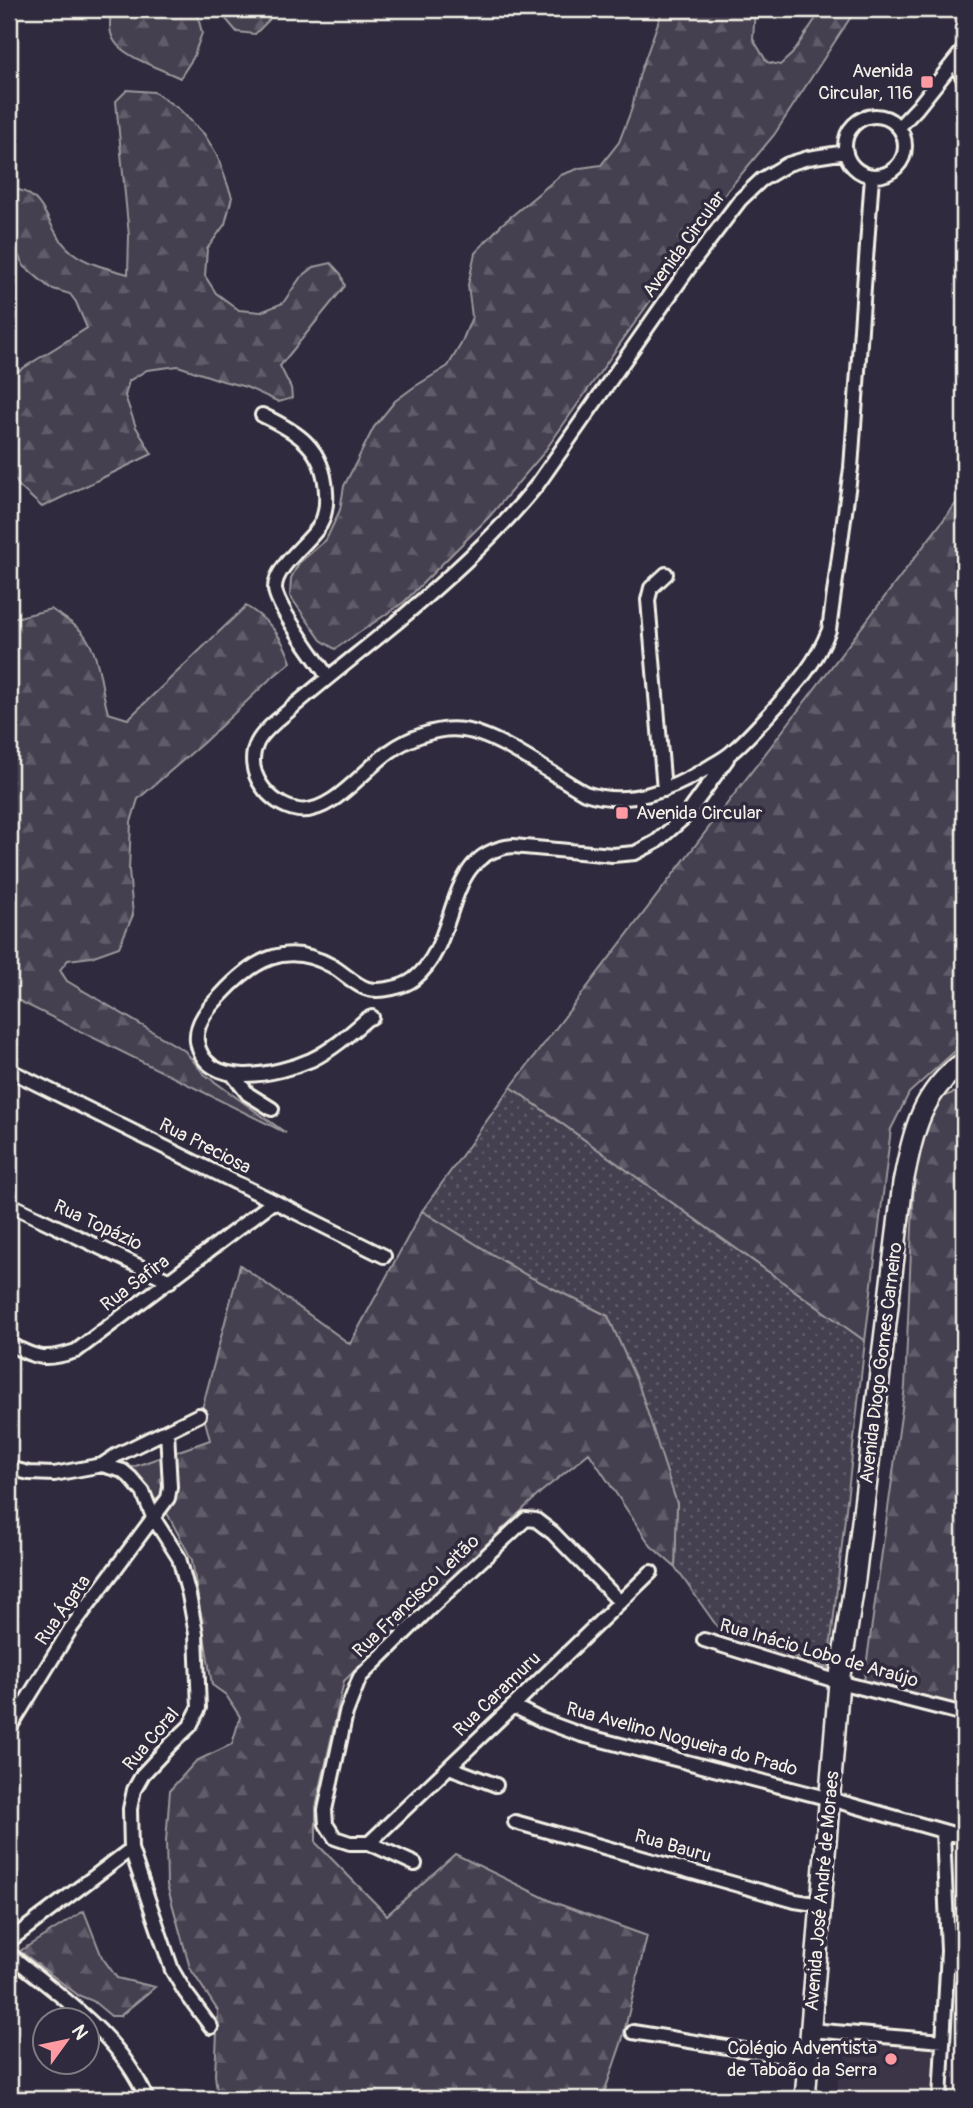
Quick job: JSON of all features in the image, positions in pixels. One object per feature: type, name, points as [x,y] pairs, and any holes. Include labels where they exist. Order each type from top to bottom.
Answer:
[{"type":"street","points":[[899,127],[964,49]]},
{"type":"street","points":[[955,61],[964,80]]},
{"type":"street","points":[[872,116],[882,116],[899,127],[906,146],[904,156],[892,172],[872,176],[855,169],[846,152],[845,143],[854,124],[872,116]]},
{"type":"street","name":"Avenida Circular","points":[[731,753],[664,790],[642,797],[618,800],[600,798],[575,788],[485,736],[447,729],[405,742],[389,751],[352,783],[320,807],[311,810],[290,808],[278,803],[259,782],[253,763],[260,738],[328,677],[443,582],[517,509],[537,485],[693,262],[740,200],[761,180],[788,164],[846,152]]},
{"type":"street","name":"Avenida Circular","points":[[272,1109],[248,1094],[233,1075],[213,1067],[200,1050],[197,1038],[204,1016],[219,996],[245,971],[258,962],[290,953],[312,957],[331,965],[367,989],[385,989],[412,981],[433,958],[443,939],[465,874],[485,853],[513,846],[613,855],[635,853],[656,842],[686,817],[731,753],[806,674],[820,652],[829,630],[850,468],[872,176]]},
{"type":"street","points":[[262,415],[289,428],[303,439],[320,462],[325,479],[327,502],[320,526],[286,564],[277,578],[275,588],[285,612],[328,677]]},
{"type":"street","points":[[664,790],[648,600],[651,588],[666,573]]},
{"type":"street","points":[[233,1075],[284,1070],[313,1059],[372,1017]]},
{"type":"street","name":"Avenida Diogo Gomes Carneiro","points":[[839,1682],[855,1579],[903,1183],[913,1132],[928,1097],[964,1062]]},
{"type":"street","name":"Rua Preciosa","points":[[9,1070],[384,1256]]},
{"type":"street","name":"Rua Safira","points":[[9,1344],[40,1358],[51,1359],[76,1351],[273,1202]]},
{"type":"street","name":"Rua Topázio","points":[[9,1204],[170,1281]]},
{"type":"street","points":[[9,1468],[29,1473],[54,1474],[102,1465],[199,1415]]},
{"type":"street","points":[[153,1517],[168,1498],[170,1487],[167,1431]]},
{"type":"street","name":"Rua Coral","points":[[102,1465],[130,1476],[142,1492],[153,1517],[179,1558],[189,1595],[196,1634],[199,1708],[190,1726],[143,1774],[134,1790],[131,1849],[172,1970],[211,2027]]},
{"type":"street","name":"Rua Ágata","points":[[9,1729],[71,1628],[153,1517]]},
{"type":"street","name":"Rua Francisco Leitão","points":[[369,1843],[350,1843],[335,1838],[326,1825],[325,1810],[345,1713],[360,1678],[391,1645],[526,1519],[536,1520],[553,1533],[619,1601]]},
{"type":"street","name":"Rua Caramuru","points":[[369,1843],[650,1572]]},
{"type":"street","name":"Rua Inácio Lobo de Araújo","points":[[704,1640],[839,1682],[964,1714]]},
{"type":"street","name":"Avenida José André de Moraes","points":[[805,2099],[839,1682]]},
{"type":"street","name":"Rua Avelino Nogueira do Prado","points":[[513,1706],[582,1735],[830,1799],[964,1837]]},
{"type":"street","points":[[449,1767],[495,1784]]},
{"type":"street","name":"Rua Bauru","points":[[515,1822],[795,1901],[821,1905]]},
{"type":"street","points":[[940,2099],[948,1951],[943,1831]]},
{"type":"street","points":[[369,1843],[415,1864]]},
{"type":"street","points":[[9,1941],[131,1849]]},
{"type":"street","points":[[948,1951],[964,1970]]},
{"type":"street","points":[[9,1954],[103,2033],[133,2072],[147,2099]]},
{"type":"street","points":[[810,2030],[943,2041]]},
{"type":"street","points":[[633,2032],[808,2060]]},
{"type":"shaded area","name":"Colégio Adventista de Taboão da Serra","points":[[847,2038],[936,2042],[934,2099],[837,2099],[838,2079],[844,2076]]},
{"type":"green space","points":[[111,9],[196,9],[202,33],[193,58],[180,78],[135,58],[120,48],[111,34]]},
{"type":"green space","points":[[220,9],[264,9],[269,20],[255,34],[237,32]]},
{"type":"green space","points":[[663,9],[755,9],[753,39],[767,62],[780,65],[792,54],[822,9],[856,9],[774,135],[728,190],[542,455],[489,517],[404,602],[335,649],[321,640],[290,596],[291,578],[299,563],[326,540],[340,510],[344,486],[374,427],[395,401],[448,366],[461,344],[472,317],[468,285],[475,253],[502,224],[561,175],[580,168],[601,165],[619,142]]},
{"type":"green space","points":[[127,90],[154,92],[179,109],[204,134],[217,155],[232,197],[225,224],[207,249],[205,276],[216,293],[239,310],[261,312],[283,303],[300,278],[314,267],[331,263],[341,274],[345,286],[280,366],[291,388],[292,398],[279,402],[246,387],[178,366],[147,370],[129,381],[125,396],[136,427],[152,454],[42,507],[19,486],[9,469],[9,377],[87,328],[70,294],[50,288],[24,266],[9,238],[9,188],[22,191],[40,204],[56,233],[72,252],[91,263],[128,274],[129,236],[116,101]]},
{"type":"green space","points":[[964,493],[964,1043],[909,1093],[891,1129],[865,1341],[511,1087]]},
{"type":"green space","points":[[246,606],[274,630],[291,662],[138,799],[131,822],[129,870],[133,915],[119,947],[91,957],[68,960],[60,970],[67,981],[185,1051],[204,1074],[286,1133],[9,996],[9,617],[51,609],[76,626],[93,651],[108,713],[128,719]]},
{"type":"green space","points":[[511,1087],[865,1341],[828,1668],[721,1632],[675,1567],[677,1504],[608,1316],[526,1275],[422,1211]]},
{"type":"green space","points":[[964,1089],[964,1708],[864,1681],[905,1387],[916,1136],[939,1098]]},
{"type":"green space","points":[[422,1211],[526,1275],[608,1316],[639,1386],[677,1504],[675,1567],[651,1546],[589,1453],[541,1492],[344,1681],[316,1807],[316,1843],[387,1915],[455,1854],[553,1902],[647,1936],[622,2041],[602,2099],[218,2099],[215,2075],[218,2011],[190,1968],[167,1885],[166,1841],[170,1790],[196,1761],[232,1744],[240,1717],[226,1695],[212,1685],[192,1560],[167,1513],[127,1469],[210,1440],[202,1409],[240,1265],[350,1344]]},
{"type":"green space","points":[[84,1911],[102,1957],[117,1978],[155,1987],[120,2016],[111,2016],[20,1951]]},
{"type":"place","name":"Avenida Circular, 116","points":[[927,82]]},
{"type":"place","name":"Avenida Circular","points":[[622,813]]},
{"type":"place","name":"Colégio Adventista de Taboão da Serra","points":[[891,2059]]}]
